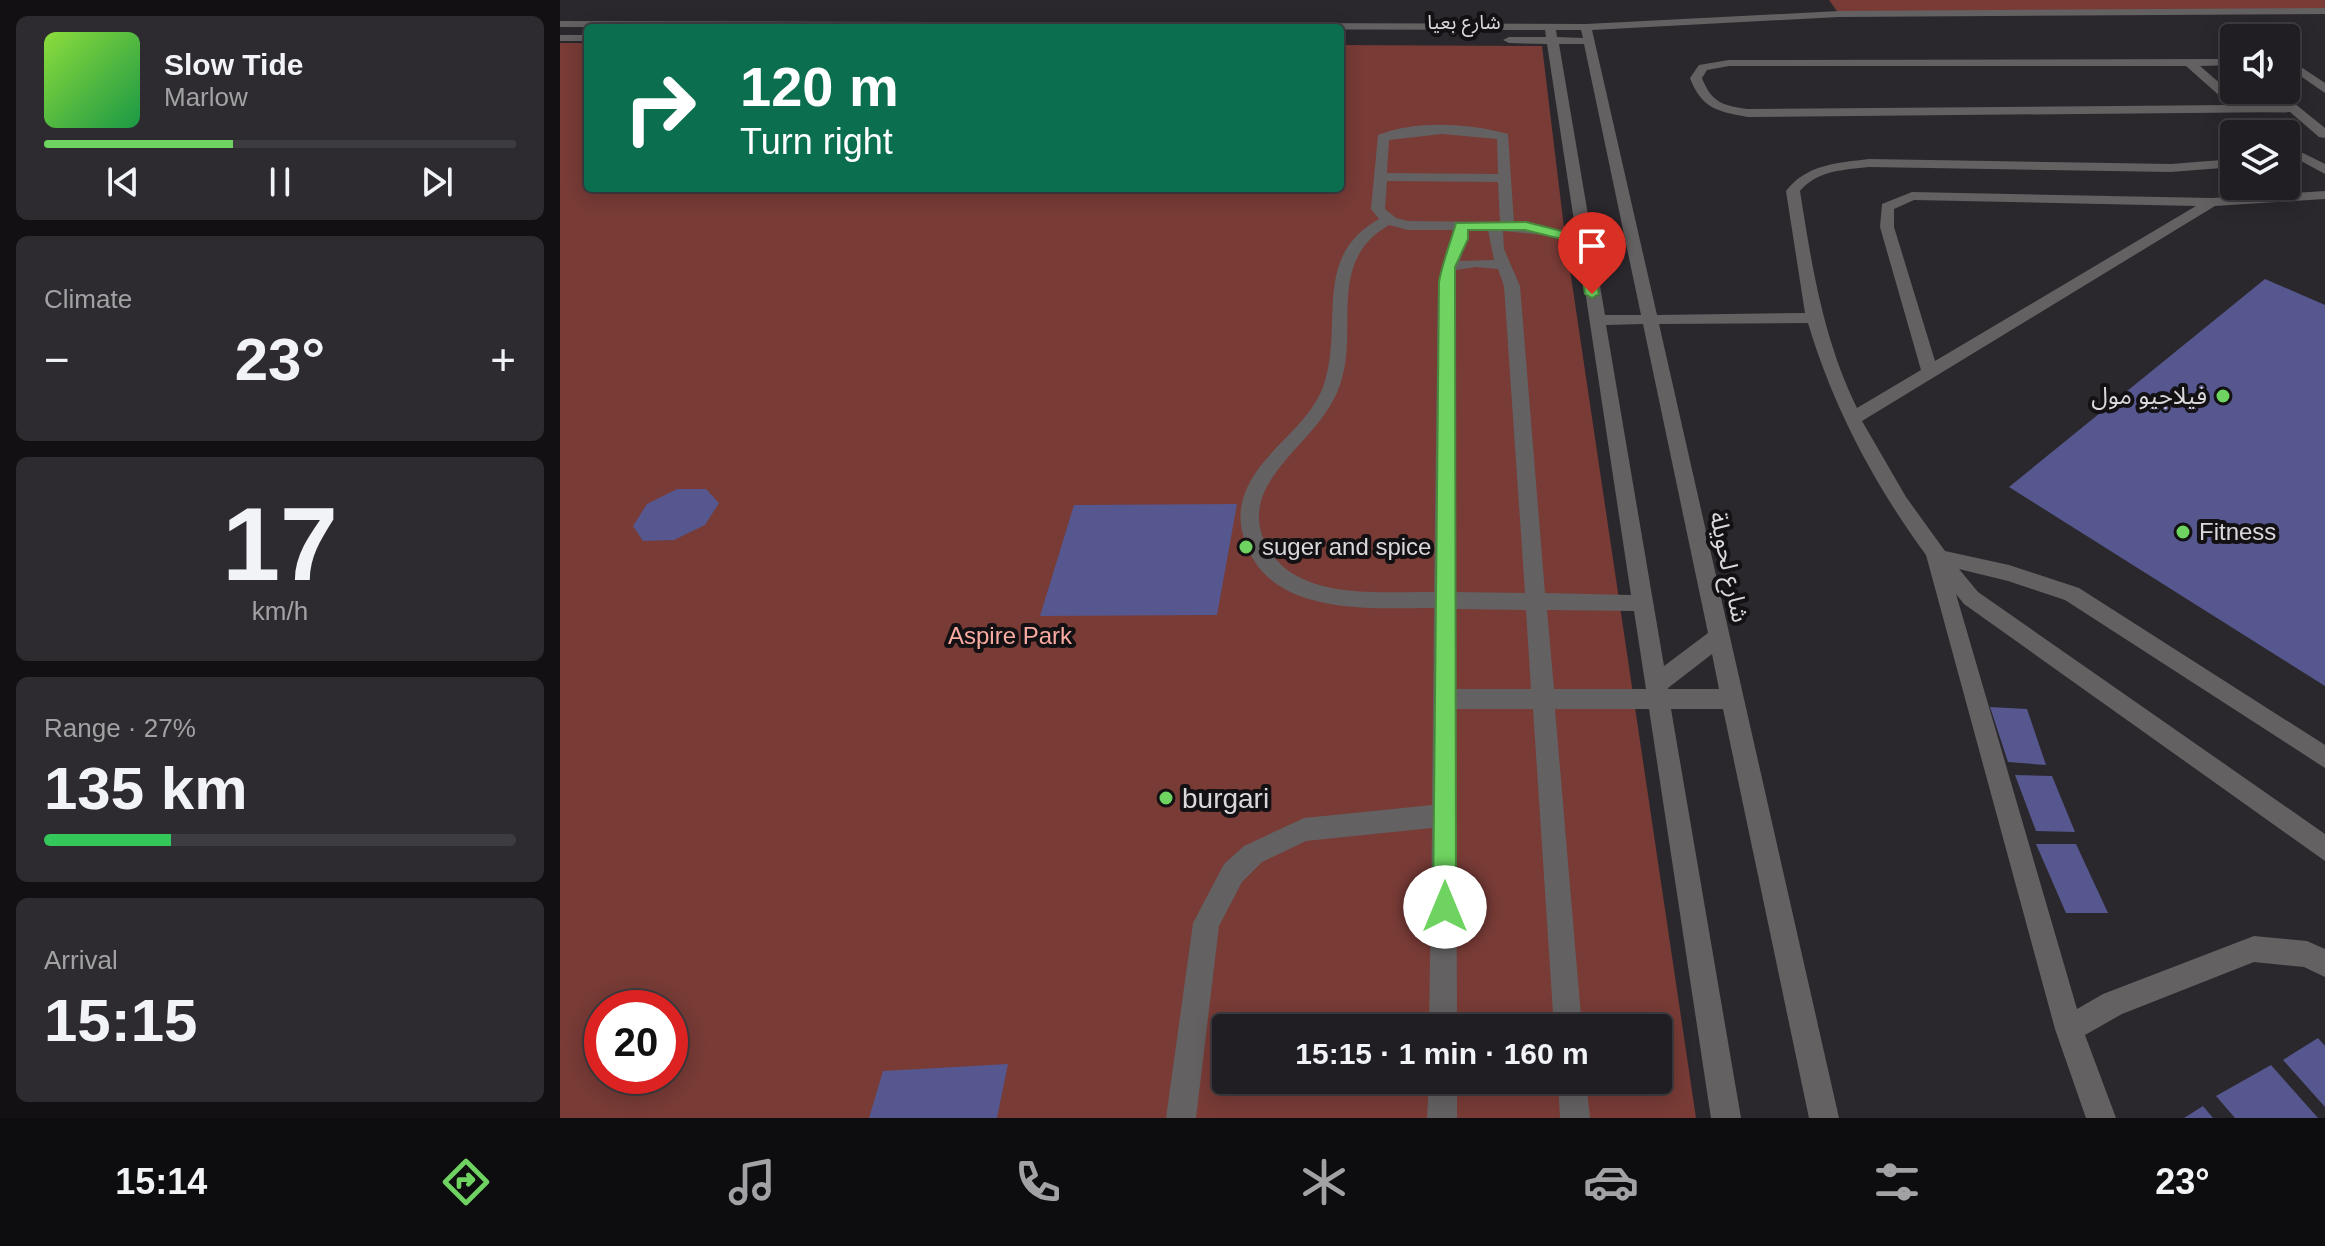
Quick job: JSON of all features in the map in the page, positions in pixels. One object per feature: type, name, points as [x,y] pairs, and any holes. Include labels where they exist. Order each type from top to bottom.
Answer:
[{"type":"street","points":[[1829,0],[1839,14]]},
{"type":"street","name":"شارع بعيا","points":[[1344,31],[1587,34],[1839,14],[2325,11]]},
{"type":"street","name":"شارع بعيا","points":[[560,24],[584,24]]},
{"type":"street","points":[[1550,33],[1567,214],[1584,241],[1726,1118]]},
{"type":"street","name":"شارع بعيا","points":[[1344,40],[1550,33]]},
{"type":"street","name":"شارع لحويلة","points":[[1587,34],[1824,1118]]},
{"type":"street","points":[[560,38],[584,38]]},
{"type":"street","points":[[2220,61],[1729,63],[1703,67],[1696,78],[1703,99],[1715,108],[1748,113],[2292,108]]},
{"type":"street","points":[[2189,62],[2241,108]]},
{"type":"street","points":[[2300,70],[2325,89]]},
{"type":"street","points":[[2287,104],[2324,134],[2313,140],[2303,157]]},
{"type":"street","points":[[1567,1014],[1512,286],[1497,249],[1501,226],[1506,178],[1505,140],[1494,133],[1482,132],[1388,134],[1383,138],[1378,209],[1388,220],[1408,226],[1501,226],[1526,226],[1584,241]]},
{"type":"street","points":[[2300,157],[2325,170]]},
{"type":"street","points":[[2220,164],[2171,168],[1869,163],[1804,176],[1793,191],[1814,318],[1852,419],[1935,556],[1971,598],[2325,849]]},
{"type":"street","points":[[1380,177],[1506,178]]},
{"type":"street","points":[[1930,372],[1887,227],[1887,207],[1912,196],[2212,202],[2325,195]]},
{"type":"street","points":[[1852,419],[2212,202]]},
{"type":"street","points":[[1526,226],[1567,214]]},
{"type":"street","points":[[1388,220],[1365,234],[1351,251],[1333,382],[1311,424],[1265,473],[1255,489],[1249,524],[1263,558],[1277,572],[1318,594],[1343,599],[1447,603],[1642,603]]},
{"type":"street","points":[[1443,1014],[1448,267],[1460,246],[1461,226]]},
{"type":"street","points":[[1448,267],[1476,263],[1504,265]]},
{"type":"street","points":[[1597,320],[1814,318]]},
{"type":"street","points":[[1935,556],[2009,573],[2072,594],[2325,758]]},
{"type":"street","points":[[1935,556],[2069,1029],[2101,1118]]},
{"type":"street","points":[[1657,692],[1717,638]]},
{"type":"street","points":[[1446,699],[1544,702],[1657,692],[1731,699]]},
{"type":"street","points":[[1181,1118],[1206,923],[1233,873],[1253,854],[1304,830],[1445,815]]},
{"type":"street","points":[[2069,1029],[2113,1004],[2254,949],[2307,954],[2325,964]]},
{"type":"street","points":[[1442,1118],[1443,1094]]},
{"type":"street","points":[[1573,1094],[1575,1118]]},
{"type":"green space","points":[[1829,0],[2325,0],[2325,11],[1839,14]]},
{"type":"green space","name":"Aspire Park","points":[[560,43],[584,43],[584,192],[1344,192],[1344,45],[1542,46],[1565,236],[1696,1118],[560,1118]]},
{"type":"building","name":"فيلاجيو مول","points":[[2265,279],[2325,305],[2325,686],[2009,487]]},
{"type":"building","points":[[677,489],[706,489],[719,503],[705,525],[674,540],[643,541],[633,526],[647,504]]},
{"type":"building","points":[[1237,504],[1217,615],[1040,616],[1074,505]]},
{"type":"building","points":[[1990,707],[2027,709],[2046,765],[2008,762]]},
{"type":"building","points":[[2015,775],[2052,776],[2075,832],[2036,831]]},
{"type":"building","points":[[2036,844],[2076,844],[2108,913],[2066,913]]},
{"type":"building","points":[[2318,1038],[2325,1046],[2325,1107],[2283,1060]]},
{"type":"building","points":[[1008,1064],[997,1118],[869,1118],[883,1071]]},
{"type":"building","points":[[2271,1065],[2318,1118],[2235,1118],[2216,1096]]},
{"type":"building","points":[[2203,1106],[2213,1118],[2184,1118]]},
{"type":"place","name":"فيلاجيو مول","points":[[2223,396]]},
{"type":"place","name":"Fitness","points":[[2183,532]]},
{"type":"place","name":"suger and spice","points":[[1246,547]]},
{"type":"place","name":"burgari","points":[[1166,798]]},
{"type":"route","points":[[1445,907],[1446,282],[1448,267],[1460,246],[1461,226],[1526,226],[1584,241],[1592,294]]}]
